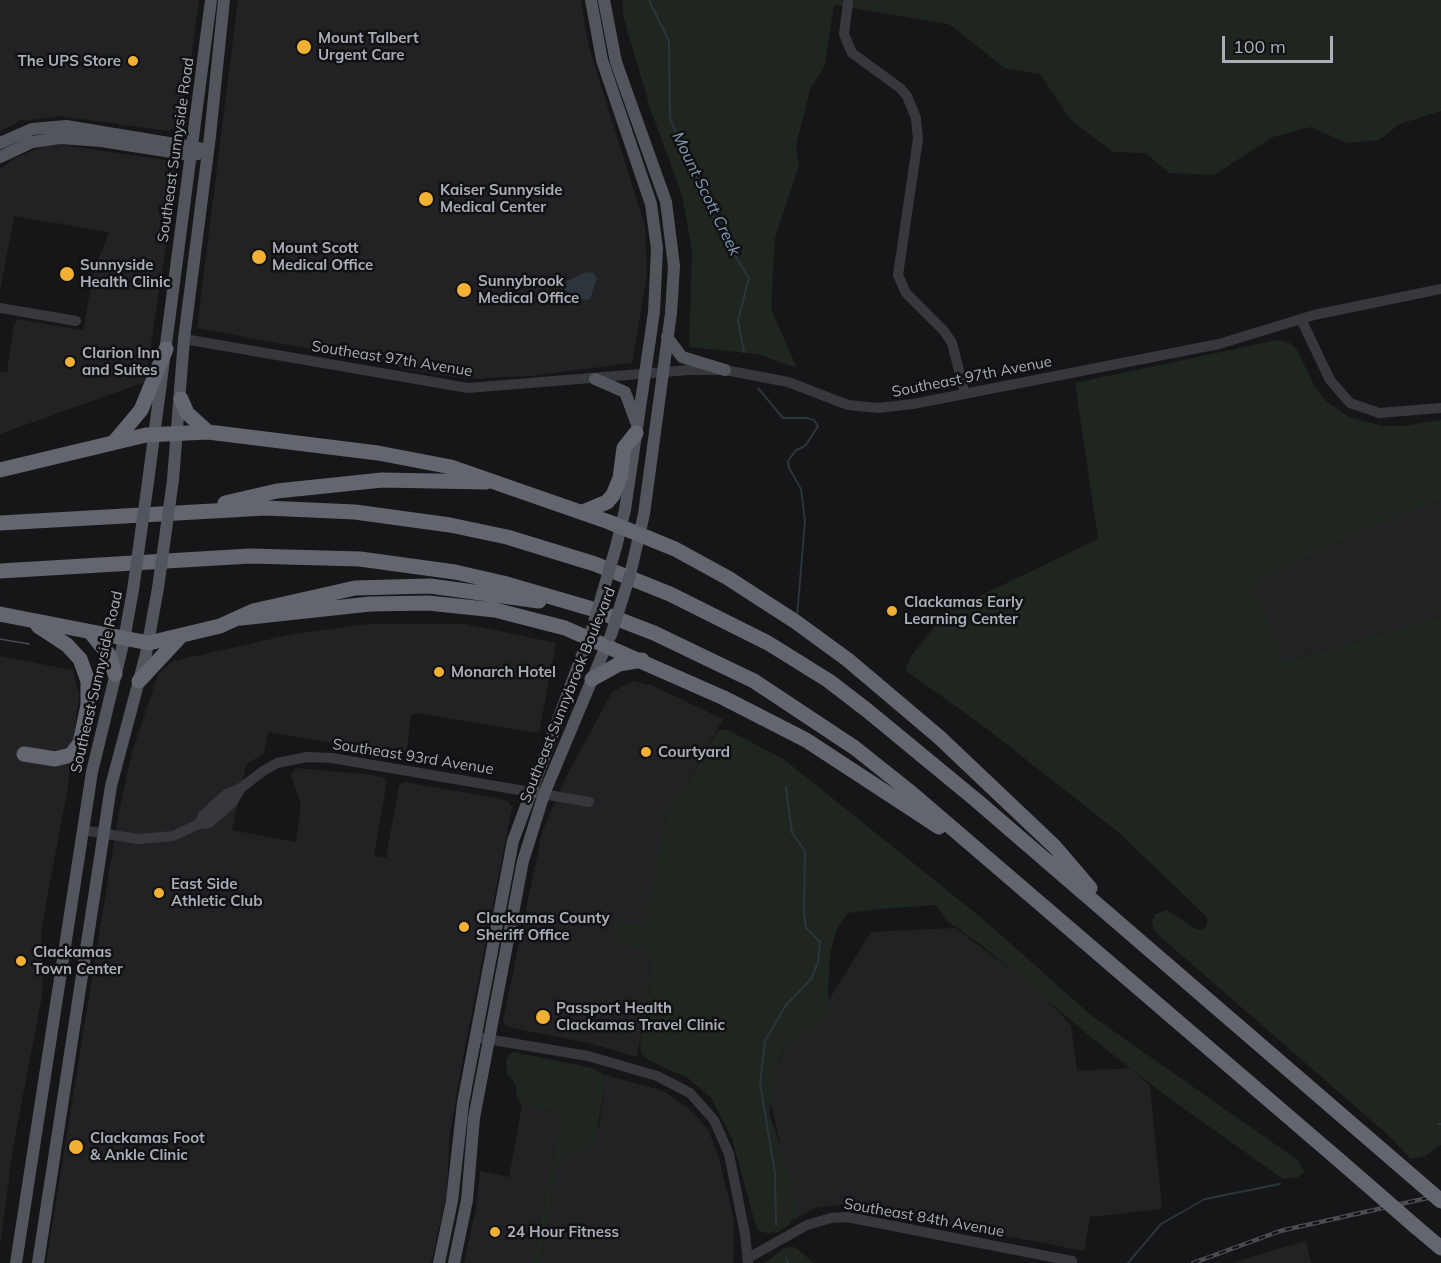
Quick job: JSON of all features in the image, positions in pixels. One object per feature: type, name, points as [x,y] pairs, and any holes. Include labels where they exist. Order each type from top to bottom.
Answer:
[{"type":"highway","points":[[115,441],[141,410],[166,349]]},
{"type":"highway","points":[[181,399],[187,413],[208,432]]},
{"type":"highway","points":[[583,512],[602,505],[614,495],[620,478],[624,448],[637,429]]},
{"type":"highway","points":[[0,470],[115,441],[155,434],[208,432],[378,453],[474,473],[492,482],[639,533],[728,578],[796,622],[848,660],[939,737],[1055,847],[1123,926]]},
{"type":"highway","points":[[190,511],[277,491],[330,484],[405,479],[492,482]]},
{"type":"highway","points":[[0,523],[190,511],[301,509],[355,512],[450,525],[549,549],[595,564],[670,594],[768,643],[829,681],[905,740],[1441,1201]]},
{"type":"highway","points":[[0,571],[250,556],[351,558],[454,572],[590,608],[707,657],[800,710],[900,784],[1441,1248]]},
{"type":"highway","points":[[241,618],[253,611],[310,596],[384,586],[430,586],[590,608]]},
{"type":"highway","points":[[0,614],[148,643],[182,636],[241,618],[370,604],[428,603],[495,610],[590,632],[609,639],[642,660],[756,713],[806,740],[996,866]]},
{"type":"highway","points":[[24,753],[63,759],[76,751],[83,734],[89,692],[86,673],[77,655],[30,621]]},
{"type":"highway","points":[[91,633],[109,656],[116,674]]},
{"type":"highway","points":[[140,681],[182,636]]},
{"type":"highway","points":[[592,679],[619,664],[642,660]]},
{"type":"main road","name":"Southeast Sunnyside Road","points":[[16,1263],[92,772],[124,640],[133,590],[211,0]]},
{"type":"main road","name":"Southeast Sunnyside Road","points":[[38,1263],[103,834],[123,737],[140,681],[158,588],[173,480],[184,339],[208,152],[224,0]]},
{"type":"main road","name":"Southeast Sunnybrook Boulevard","points":[[439,1263],[453,1201],[458,1133],[513,841],[529,791],[590,632],[616,547],[637,429],[657,288],[656,232],[647,192],[609,82],[596,37],[591,0]]},
{"type":"main road","name":"Southeast Sunnybrook Boulevard","points":[[454,1263],[465,1215],[473,1125],[528,841],[544,794],[609,639],[636,552],[674,286],[673,242],[666,202],[612,49],[604,0]]},
{"type":"main road","points":[[609,82],[617,84],[635,136],[646,147]]},
{"type":"main road","points":[[0,143],[32,129],[58,126],[191,150]]},
{"type":"main road","points":[[0,157],[32,142],[60,138],[208,152]]},
{"type":"main road","points":[[667,336],[682,357],[725,370]]},
{"type":"main road","points":[[595,379],[625,392],[637,429]]},
{"type":"main road","points":[[504,882],[508,892],[507,908],[513,915]]},
{"type":"street","points":[[848,3],[844,34],[852,53],[900,88],[907,96],[916,118],[918,139],[898,275],[906,293],[944,331],[952,343],[965,394]]},
{"type":"street","name":"Southeast 97th Avenue","points":[[184,339],[468,388],[725,370],[793,384],[831,400],[863,408],[898,406],[965,394],[1219,344],[1301,319],[1441,289]]},
{"type":"street","points":[[0,308],[76,321]]},
{"type":"street","points":[[1301,319],[1330,380],[1350,403],[1379,413],[1441,408]]},
{"type":"street","name":"Southeast 93rd Avenue","points":[[82,830],[138,839],[181,833],[199,824],[203,815],[227,794],[241,788],[256,775],[277,764],[314,757],[589,801]]},
{"type":"street","points":[[475,1038],[588,1056],[629,1066],[667,1080],[690,1093],[714,1120],[729,1154],[748,1260]]},
{"type":"street","name":"Southeast 84th Avenue","points":[[748,1260],[807,1225],[831,1218],[847,1217],[1072,1261]]},
{"type":"shaded area","points":[[0,0],[199,0],[182,124],[169,131],[58,116],[26,121],[24,119],[0,131]]},
{"type":"shaded area","name":"Kaiser Sunnyside Medical Center","points":[[238,0],[581,0],[589,47],[645,226],[647,276],[632,363],[531,376],[469,379],[408,370],[391,364],[197,328]]},
{"type":"shaded area","points":[[622,0],[1441,0],[1441,111],[1400,124],[1379,140],[1347,143],[1311,127],[1273,137],[1214,175],[1169,173],[1146,153],[1113,152],[1071,120],[1040,74],[1004,68],[949,24],[834,5],[825,65],[811,87],[796,145],[799,166],[775,238],[771,309],[797,368],[757,354],[689,347],[692,250],[682,195],[650,108],[624,19]]},
{"type":"shaded area","points":[[63,145],[172,161],[178,168],[145,382],[0,434],[0,371],[7,372],[14,324],[19,319],[83,331],[94,270],[109,232],[14,216],[0,292],[0,169],[15,158],[43,146]]},
{"type":"shaded area","points":[[586,272],[593,273],[597,278],[590,299],[570,296],[565,289],[567,281]]},
{"type":"shaded area","points":[[1277,340],[1290,343],[1296,348],[1315,387],[1326,401],[1349,417],[1383,426],[1403,426],[1441,420],[1441,500],[1373,526],[1254,584],[1285,662],[1441,616],[1441,1145],[1425,1156],[1411,1159],[1389,1136],[1154,931],[1152,921],[1155,914],[1167,910],[1196,929],[1203,930],[1207,924],[1207,917],[1118,832],[986,728],[905,670],[912,655],[955,601],[959,606],[1098,539],[1075,383]]},
{"type":"shaded area","points":[[1441,500],[1441,616],[1284,662],[1254,584],[1373,526]]},
{"type":"shaded area","points":[[369,624],[466,624],[556,643],[539,733],[415,713],[411,716],[406,755],[268,732],[264,753],[246,765],[232,830],[296,842],[301,804],[291,775],[296,768],[365,774],[383,777],[387,781],[374,856],[386,858],[399,785],[404,782],[499,798],[509,802],[512,808],[463,1058],[449,1140],[447,1193],[431,1263],[46,1263],[118,817],[132,752],[158,674],[173,661],[293,634]]},
{"type":"shaded area","name":"Clackamas Town Center","points":[[0,656],[73,670],[79,695],[74,737],[68,750],[71,761],[67,792],[41,931],[43,991],[13,1148],[0,1245]]},
{"type":"shaded area","points":[[633,681],[651,685],[723,719],[681,796],[666,813],[646,926],[622,922],[618,942],[650,951],[651,978],[637,1057],[592,1044],[508,1027],[503,1021],[542,832],[566,777],[612,692]]},
{"type":"shaded area","points":[[718,730],[728,730],[785,760],[984,920],[1092,1016],[1299,1161],[1304,1171],[1299,1177],[1283,1179],[1162,1093],[1093,1039],[985,948],[946,920],[936,905],[881,909],[848,913],[837,928],[830,954],[828,994],[831,1012],[818,1028],[788,1042],[778,1062],[769,1114],[788,1168],[797,1207],[790,1224],[778,1232],[766,1233],[757,1230],[732,1139],[712,1099],[688,1078],[650,1061],[641,1054],[640,1042],[651,978],[650,951],[618,942],[614,932],[616,926],[621,922],[646,925],[666,813],[681,796]]},
{"type":"shaded area","points":[[955,928],[1034,987],[1071,1025],[1077,1071],[1130,1068],[1150,1086],[1162,1209],[1090,1217],[1084,1251],[844,1204],[815,1208],[793,1220],[789,1183],[770,1099],[770,1081],[797,1022],[820,1014],[871,932]]},
{"type":"shaded area","points":[[513,1052],[592,1068],[603,1074],[605,1086],[594,1145],[586,1151],[563,1154],[558,1166],[540,1263],[532,1263],[560,1120],[555,1111],[522,1105],[517,1098],[516,1085],[507,1074],[506,1059]]},
{"type":"shaded area","points":[[603,1074],[663,1091],[687,1107],[708,1129],[719,1158],[734,1221],[733,1263],[540,1263],[558,1166],[563,1154],[586,1151],[599,1125],[605,1086]]},
{"type":"shaded area","points":[[522,1105],[555,1111],[560,1120],[532,1263],[464,1263],[477,1204],[480,1171],[509,1177]]},
{"type":"shaded area","points":[[1306,1241],[1311,1263],[1233,1263],[1253,1256]]},
{"type":"shaded area","points":[[795,1247],[814,1263],[765,1263],[784,1248]]},
{"type":"waterway","name":"Mount Scott Creek","points":[[649,0],[669,41],[670,119],[721,233],[749,278],[738,320],[744,352]]},
{"type":"waterway","name":"Mount Scott Creek","points":[[758,388],[783,418],[807,418],[814,420],[818,426],[806,445],[795,451],[788,461],[789,468],[801,489],[805,521],[797,617]]},
{"type":"waterway","name":"Mount Scott Creek","points":[[776,1225],[775,1173],[760,1083],[765,1041],[786,1005],[811,979],[818,962],[820,942],[806,928],[804,913],[805,851],[792,833],[786,787]]},
{"type":"waterway","points":[[1128,1263],[1161,1224],[1205,1199],[1280,1184]]},
{"type":"waterway","name":"Mount Scott Creek","points":[[786,1258],[788,1263]]},
{"type":"tram line","points":[[0,639],[29,644]]},
{"type":"railway","points":[[1193,1263],[1280,1231],[1441,1195]]},
{"type":"place","name":"Mount Talbert Urgent Care","points":[[304,47]]},
{"type":"place","name":"The UPS Store","points":[[133,61]]},
{"type":"place","name":"Kaiser Sunnyside Medical Center","points":[[426,199]]},
{"type":"place","name":"Mount Scott Medical Office","points":[[259,257]]},
{"type":"place","name":"Sunnyside Health Clinic","points":[[67,274]]},
{"type":"place","name":"Sunnybrook Medical Office","points":[[464,290]]},
{"type":"place","name":"Clarion Inn and Suites","points":[[70,362]]},
{"type":"place","name":"Clackamas Early Learning Center","points":[[892,611]]},
{"type":"place","name":"Monarch Hotel","points":[[439,672]]},
{"type":"place","name":"Courtyard","points":[[646,752]]},
{"type":"place","name":"East Side Athletic Club","points":[[159,893]]},
{"type":"place","name":"Clackamas County Sheriff Office","points":[[464,927]]},
{"type":"place","name":"Clackamas Town Center","points":[[21,961]]},
{"type":"place","name":"Passport Health Clackamas Travel Clinic","points":[[543,1017]]},
{"type":"place","name":"Clackamas Foot & Ankle Clinic","points":[[76,1147]]},
{"type":"place","name":"24 Hour Fitness","points":[[495,1232]]}]
